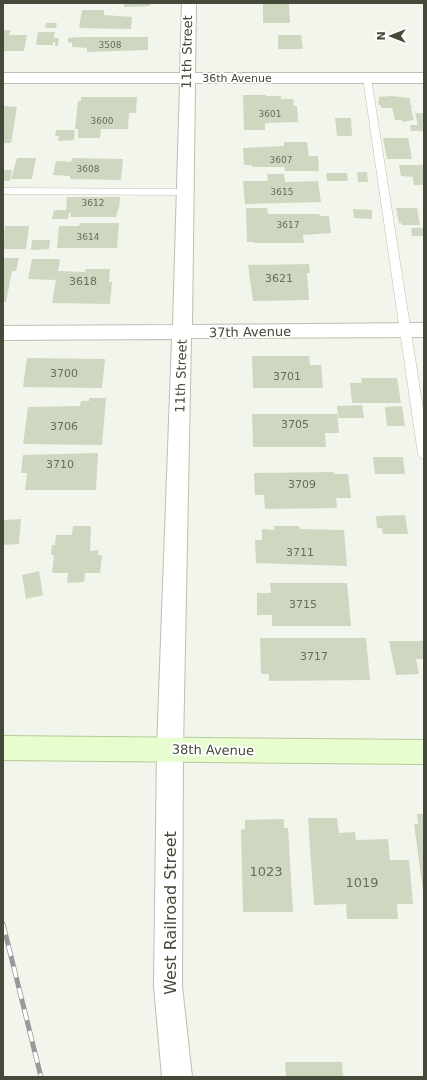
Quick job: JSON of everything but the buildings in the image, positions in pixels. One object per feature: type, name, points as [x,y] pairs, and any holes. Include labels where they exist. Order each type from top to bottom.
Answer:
[{"type":"street","name":"11th Street","points":[[170,749],[182,332],[189,3]]},
{"type":"street","name":"36th Avenue","points":[[3,78],[424,78]]},
{"type":"street","name":"37th Avenue","points":[[3,333],[424,330]]},
{"type":"street","name":"38th Avenue","points":[[3,748],[424,752]]},
{"type":"street","name":"West Railroad Street","points":[[170,749],[168,986],[177,1077]]},
{"type":"lane","points":[[367,78],[424,454]]},
{"type":"lane","points":[[3,191],[185,192]]},
{"type":"railway","points":[[3,924],[41,1077]]}]
